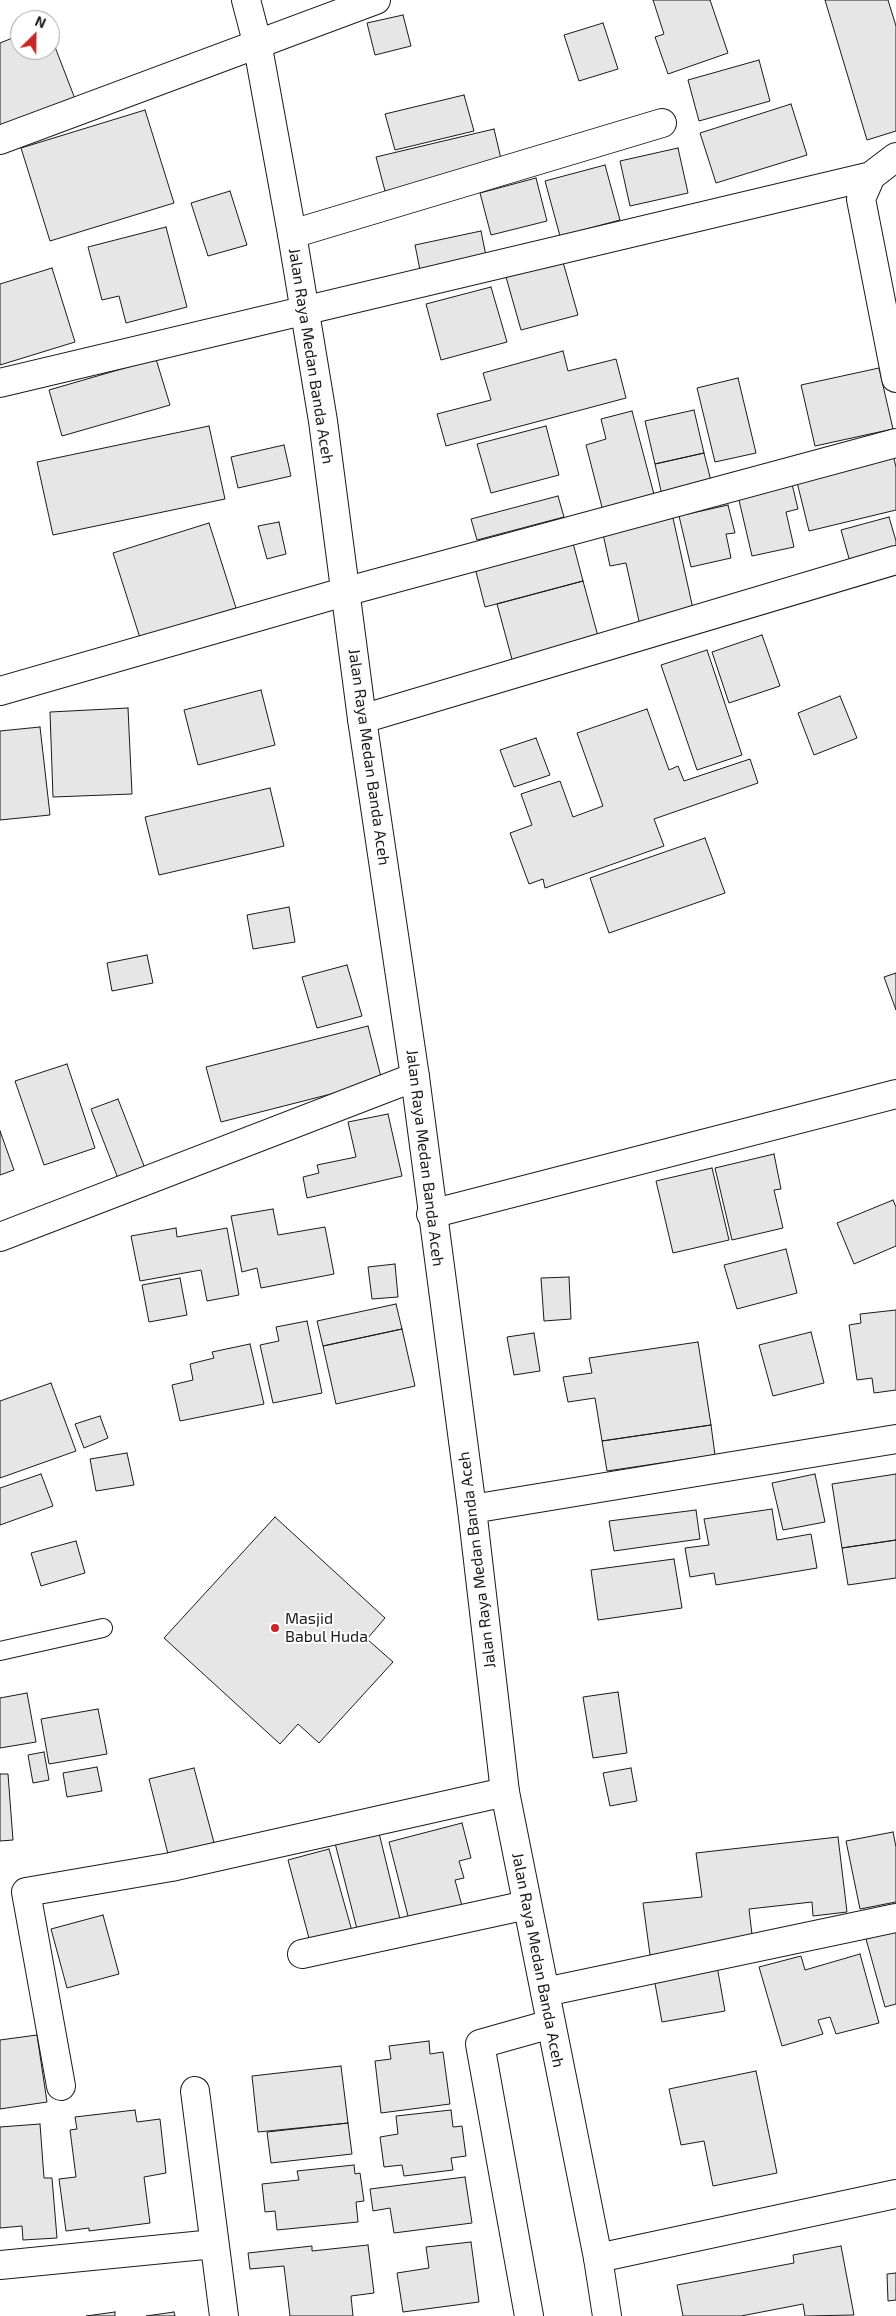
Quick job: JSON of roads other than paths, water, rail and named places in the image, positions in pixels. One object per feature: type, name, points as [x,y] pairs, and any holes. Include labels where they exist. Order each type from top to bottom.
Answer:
[{"type":"main road","name":"Jalan Raya Medan Banda Aceh","points":[[246,0],[258,42],[323,421],[344,592],[415,1077],[472,1509],[505,1792],[598,2258],[607,2316]]},
{"type":"main road","points":[[0,140],[258,42],[376,0]]},
{"type":"main road","points":[[292,234],[662,123]]},
{"type":"main road","points":[[0,383],[304,309],[871,176],[896,157]]},
{"type":"main road","points":[[871,176],[861,199],[896,378]]},
{"type":"main road","points":[[0,691],[344,592],[896,442]]},
{"type":"main road","points":[[362,719],[896,560]]},
{"type":"main road","points":[[0,1238],[415,1077]]},
{"type":"main road","points":[[432,1214],[896,1094]]},
{"type":"main road","points":[[472,1509],[896,1439]]},
{"type":"main road","points":[[61,2086],[26,1892],[171,1867],[505,1792]]},
{"type":"main road","points":[[302,1954],[527,1905]]},
{"type":"main road","points":[[545,1992],[896,1918]]},
{"type":"main road","points":[[529,2316],[480,2044],[551,2024]]},
{"type":"main road","points":[[195,2092],[224,2316]]},
{"type":"main road","points":[[598,2258],[896,2194]]},
{"type":"main road","points":[[0,2265],[214,2244]]},
{"type":"lane","points":[[0,1651],[102,1628]]},
{"type":"place","name":"Masjid Babul Huda","points":[[275,1628]]}]
